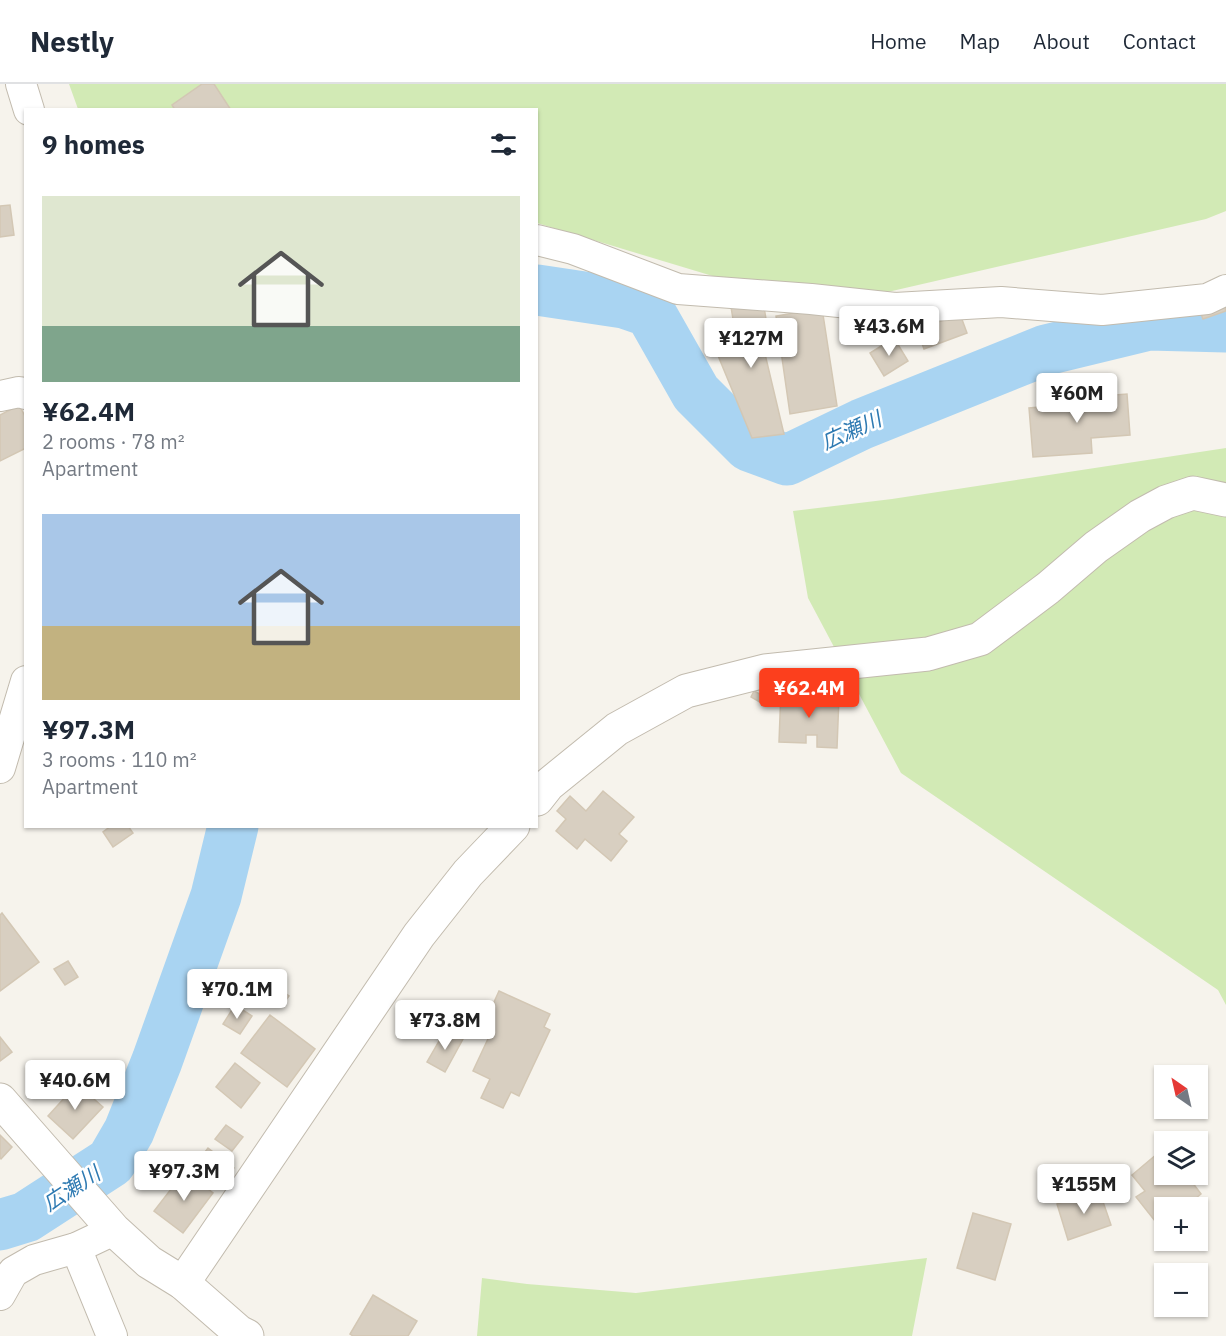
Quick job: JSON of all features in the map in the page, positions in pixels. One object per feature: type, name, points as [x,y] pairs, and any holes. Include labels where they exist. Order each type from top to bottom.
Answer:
[{"type":"street","points":[[21,84],[28,108]]},
{"type":"street","points":[[538,240],[573,249],[678,289],[895,308],[1001,302],[1102,310],[1208,299],[1226,290]]},
{"type":"street","points":[[0,396],[24,393]]},
{"type":"street","points":[[538,798],[548,785],[617,729],[686,691],[765,671],[928,654],[980,639],[1140,516],[1166,502],[1193,493],[1226,500]]},
{"type":"street","points":[[0,768],[24,688]]},
{"type":"street","points":[[183,1283],[419,935],[468,873],[511,828]]},
{"type":"street","points":[[0,1100],[114,1230],[149,1262],[183,1283],[239,1332],[247,1336]]},
{"type":"street","points":[[0,1295],[13,1272],[34,1260],[76,1248],[114,1230]]},
{"type":"street","points":[[76,1248],[112,1336]]},
{"type":"green space","points":[[69,84],[1226,84],[1226,211],[1206,219],[879,294],[782,297],[538,223],[538,108],[78,108]]},
{"type":"green space","points":[[1226,448],[1226,1005],[1218,990],[901,773],[808,598],[793,511],[892,499]]},
{"type":"green space","points":[[927,1258],[912,1336],[477,1336],[482,1278],[636,1293]]},
{"type":"building","points":[[202,84],[214,84],[230,108],[174,108],[172,105]]},
{"type":"building","points":[[10,205],[14,235],[0,237],[0,206]]},
{"type":"building","points":[[1223,299],[1226,311],[1203,319],[1199,309]]},
{"type":"building","points":[[730,301],[763,301],[768,331],[761,337],[784,434],[752,438],[712,341],[736,337]]},
{"type":"building","points":[[822,308],[837,406],[790,414],[776,316]]},
{"type":"building","points":[[960,314],[967,333],[924,349],[917,330]]},
{"type":"building","points":[[894,338],[908,361],[884,376],[870,353]]},
{"type":"building","points":[[1127,394],[1130,435],[1091,438],[1092,453],[1033,457],[1029,408],[1051,406],[1050,400]]},
{"type":"building","points":[[19,405],[24,414],[24,449],[0,461],[0,415]]},
{"type":"building","points":[[781,690],[801,691],[801,695],[839,697],[837,748],[817,747],[817,735],[806,735],[806,743],[779,742]]},
{"type":"building","points":[[754,691],[771,700],[767,706],[751,697]]},
{"type":"building","points":[[603,791],[634,817],[619,834],[627,841],[611,861],[585,839],[577,849],[556,831],[566,819],[557,811],[570,796],[586,811]]},
{"type":"building","points":[[108,828],[129,828],[133,833],[113,847],[103,832]]},
{"type":"building","points":[[2,913],[39,962],[0,991],[0,915]]},
{"type":"building","points":[[68,961],[78,977],[65,985],[54,969]]},
{"type":"building","points":[[271,983],[289,996],[281,1007],[263,993]]},
{"type":"building","points":[[499,991],[550,1014],[544,1027],[550,1030],[519,1096],[511,1092],[503,1108],[481,1098],[490,1079],[473,1071],[494,1026],[485,1022]]},
{"type":"building","points":[[235,1005],[252,1016],[240,1034],[223,1024]]},
{"type":"building","points":[[270,1015],[315,1049],[287,1087],[241,1053]]},
{"type":"building","points":[[446,1029],[463,1039],[445,1072],[427,1062]]},
{"type":"building","points":[[0,1037],[12,1052],[0,1061]]},
{"type":"building","points":[[235,1063],[260,1083],[241,1108],[216,1087]]},
{"type":"building","points":[[77,1084],[103,1107],[73,1139],[48,1116]]},
{"type":"building","points":[[226,1125],[243,1137],[232,1151],[215,1139]]},
{"type":"building","points":[[0,1135],[12,1147],[1,1159],[0,1158]]},
{"type":"building","points":[[208,1148],[234,1168],[222,1185],[195,1165]]},
{"type":"building","points":[[1154,1156],[1154,1185],[1194,1185],[1201,1194],[1197,1197],[1154,1197],[1154,1220],[1136,1197],[1145,1191],[1132,1175]]},
{"type":"building","points":[[185,1171],[213,1193],[183,1233],[154,1211]]},
{"type":"building","points":[[1099,1190],[1111,1225],[1068,1240],[1057,1204]]},
{"type":"building","points":[[973,1213],[1011,1224],[995,1280],[957,1268]]},
{"type":"building","points":[[373,1295],[417,1321],[408,1336],[353,1336],[350,1334]]},
{"type":"waterway","name":"広瀬川","points":[[538,290],[624,303],[650,312],[696,393],[749,446],[787,460],[862,424],[1046,350],[1149,325],[1226,327]]},
{"type":"waterway","name":"広瀬川","points":[[0,1225],[26,1217],[111,1162],[129,1131],[157,1061],[216,896],[233,828]]}]
